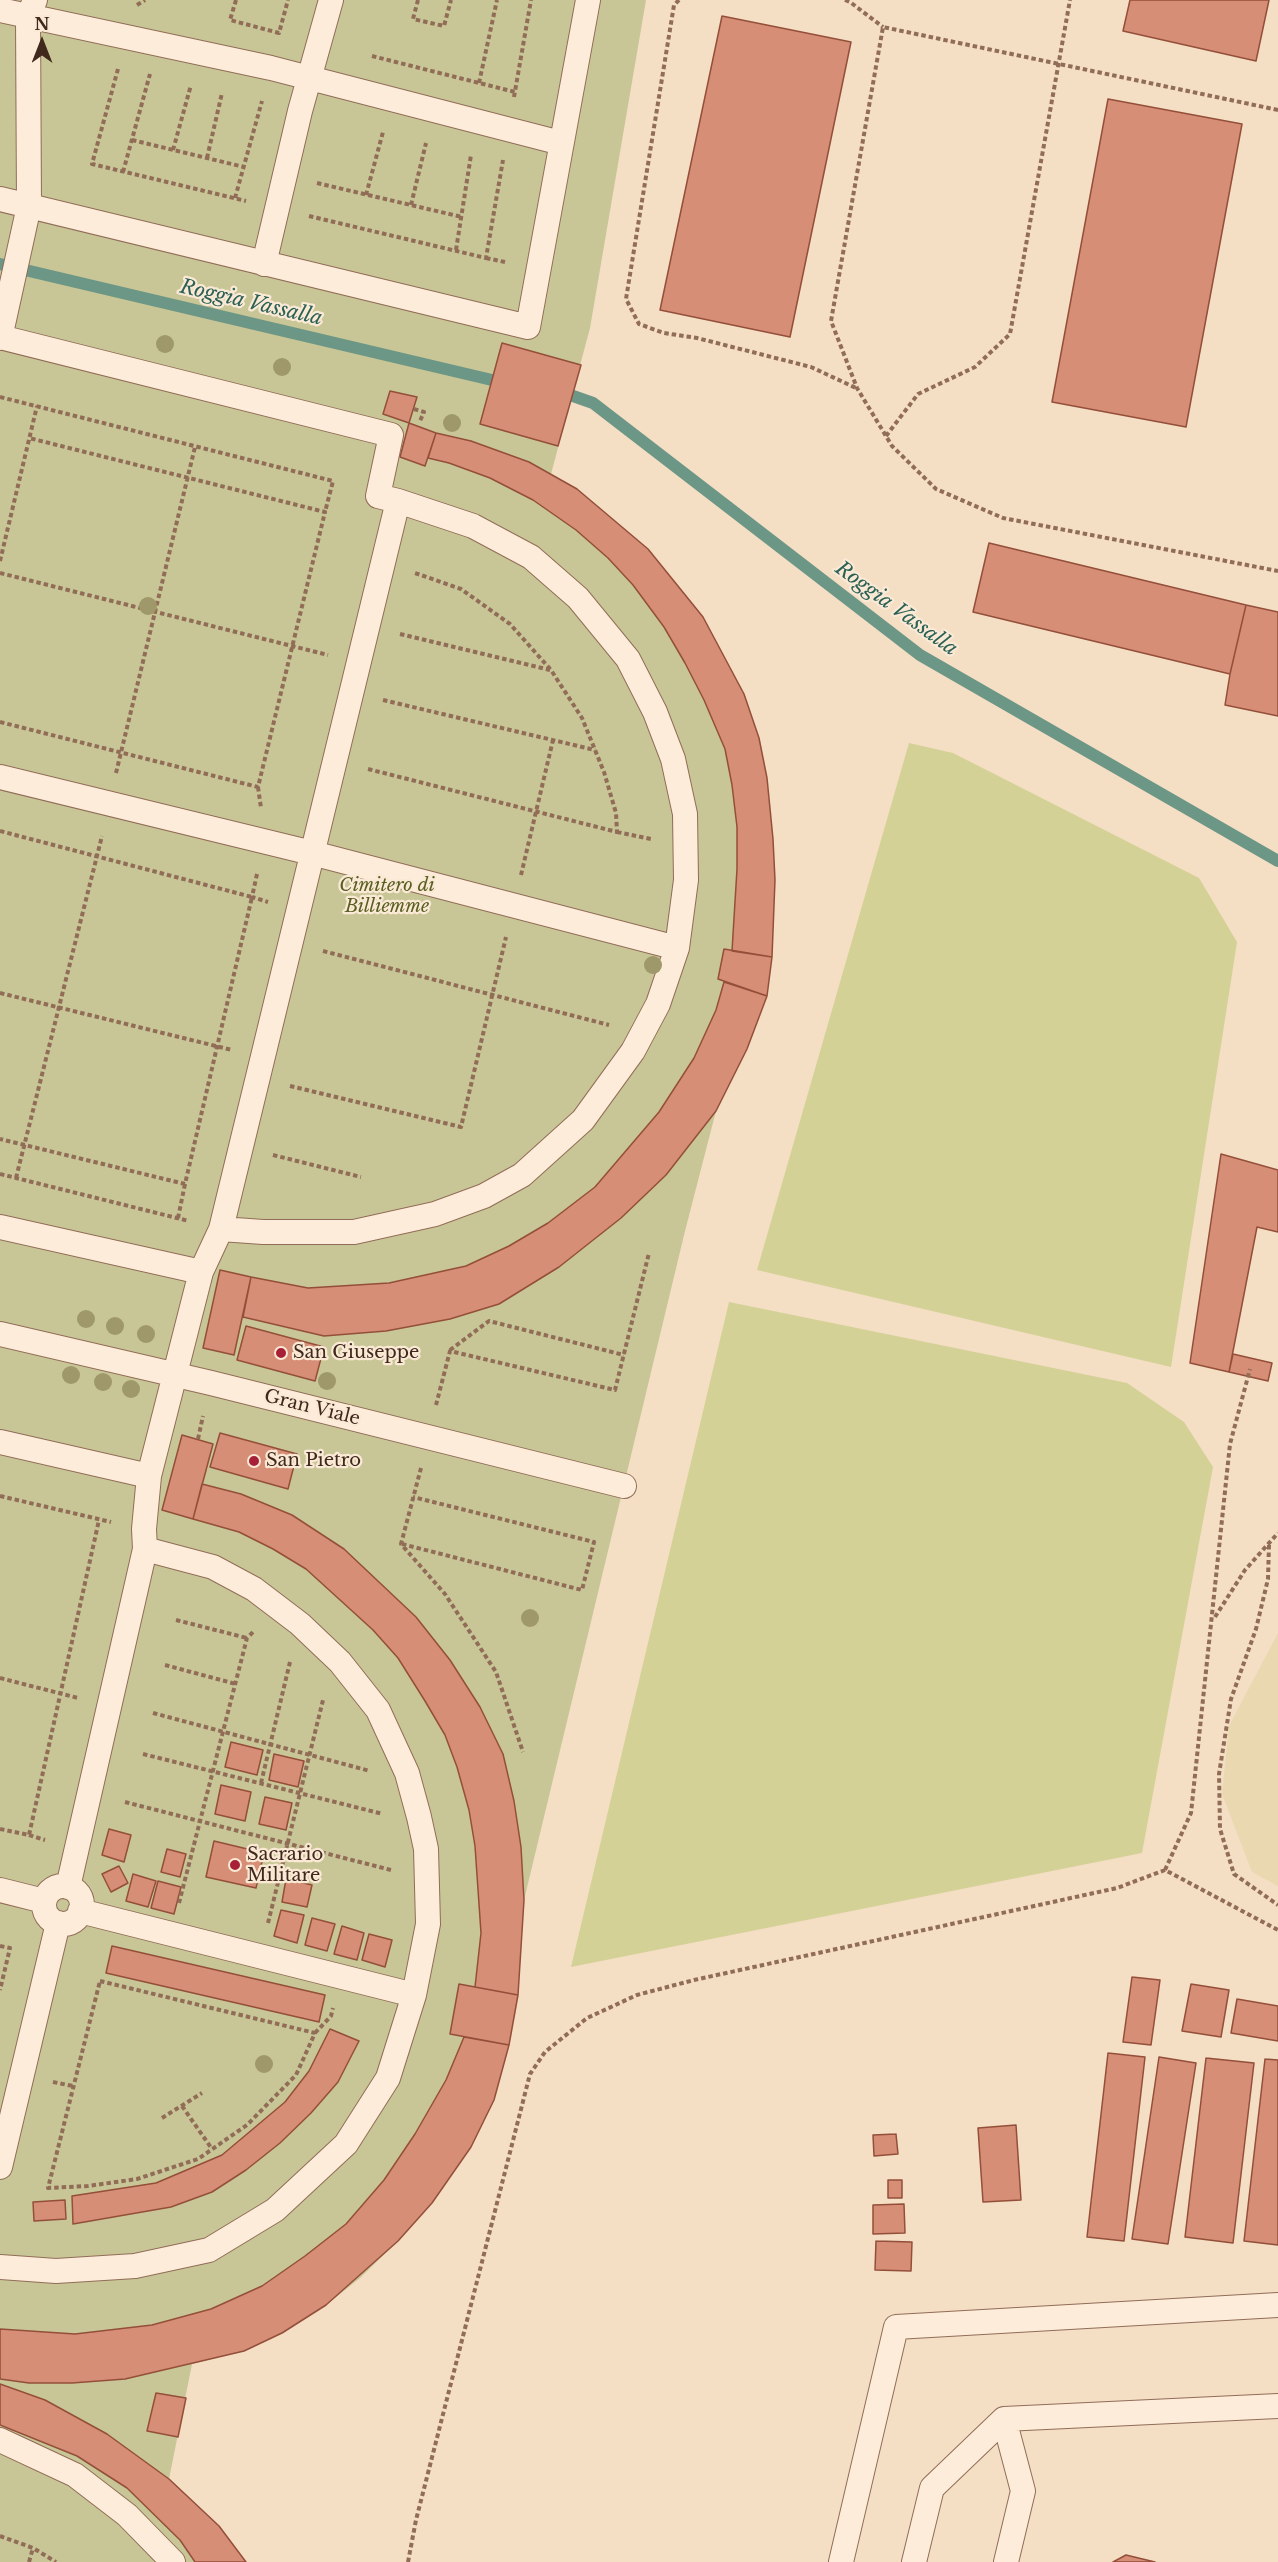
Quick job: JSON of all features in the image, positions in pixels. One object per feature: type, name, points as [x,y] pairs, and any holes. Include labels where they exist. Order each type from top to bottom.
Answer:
[{"type":"lane","points":[[264,264],[331,0]]},
{"type":"lane","points":[[0,198],[528,327],[588,0]]},
{"type":"lane","points":[[0,10],[28,6],[126,36],[310,78],[561,143]]},
{"type":"lane","points":[[28,6],[29,206],[1,333],[391,435],[378,496],[473,526],[531,557],[578,598],[628,659],[655,712],[673,759],[685,814],[686,880],[677,948],[658,1004],[633,1051],[583,1120],[522,1175],[484,1196],[435,1214],[354,1232],[263,1232],[221,1229]]},
{"type":"lane","points":[[68,1887],[111,1707],[144,1539],[149,1476],[201,1272],[221,1229],[398,501]]},
{"type":"lane","points":[[0,777],[265,841],[677,948]]},
{"type":"lane","points":[[0,1227],[201,1272]]},
{"type":"lane","name":"Gran Viale","points":[[0,1334],[624,1486]]},
{"type":"lane","points":[[0,1442],[149,1476]]},
{"type":"lane","points":[[0,2267],[56,2271],[135,2266],[209,2250],[275,2210],[346,2144],[388,2078],[414,1995],[428,1924],[426,1849],[407,1773],[378,1710],[340,1662],[300,1624],[254,1589],[213,1567],[144,1539]]},
{"type":"lane","points":[[63,1886],[68,1887],[78,1894],[81,1900],[80,1911],[73,1921],[58,1923],[46,1914],[44,1901],[51,1890],[63,1886]]},
{"type":"lane","points":[[0,1890],[44,1901]]},
{"type":"lane","points":[[80,1911],[414,1995]]},
{"type":"lane","points":[[0,2167],[58,1923]]},
{"type":"lane","points":[[841,2562],[896,2327],[1278,2305]]},
{"type":"lane","points":[[914,2562],[932,2488],[1004,2419],[1278,2406]]},
{"type":"lane","points":[[1004,2419],[1023,2491],[1006,2562]]},
{"type":"lane","points":[[0,2440],[75,2475],[127,2515],[173,2562]]},
{"type":"path","points":[[236,0],[230,20],[279,33],[288,0]]},
{"type":"path","points":[[418,0],[413,19],[444,26],[451,0]]},
{"type":"path","points":[[479,83],[497,0]]},
{"type":"path","points":[[679,0],[674,5],[626,299],[639,324],[664,333],[697,338],[811,367],[857,388]]},
{"type":"path","points":[[845,0],[883,27],[1278,110]]},
{"type":"path","points":[[886,436],[918,394],[975,367],[1010,334],[1070,0]]},
{"type":"path","points":[[883,27],[831,321],[857,388],[892,446],[936,489],[1003,518],[1278,571]]},
{"type":"path","points":[[320,43],[514,92]]},
{"type":"path","points":[[123,172],[150,74]]},
{"type":"path","points":[[173,150],[191,84]]},
{"type":"path","points":[[207,158],[222,92]]},
{"type":"path","points":[[235,198],[262,101]]},
{"type":"path","points":[[366,195],[383,131]]},
{"type":"path","points":[[132,140],[244,167]]},
{"type":"path","points":[[411,205],[426,142]]},
{"type":"path","points":[[456,250],[471,154]]},
{"type":"path","points":[[316,183],[462,217]]},
{"type":"path","points":[[0,397],[333,481],[258,788],[0,722]]},
{"type":"path","points":[[0,561],[37,406]]},
{"type":"path","points":[[28,438],[325,512]]},
{"type":"path","points":[[15,1178],[97,856],[195,447]]},
{"type":"path","points":[[334,760],[617,832],[616,813],[582,718],[551,670],[510,624],[461,589],[383,562]]},
{"type":"path","points":[[0,573],[358,663]]},
{"type":"path","points":[[367,626],[551,670]]},
{"type":"path","points":[[351,692],[595,751]]},
{"type":"path","points":[[0,993],[216,1046],[260,1068],[461,1127],[553,740]]},
{"type":"path","points":[[0,831],[252,897],[298,912]]},
{"type":"path","points":[[178,1218],[265,841]]},
{"type":"path","points":[[290,942],[642,1034]]},
{"type":"path","points":[[0,1139],[185,1184]]},
{"type":"path","points":[[240,1147],[361,1177]]},
{"type":"path","points":[[0,1174],[221,1229]]},
{"type":"path","points":[[450,1351],[489,1322],[624,1355]]},
{"type":"path","points":[[408,2562],[419,2508],[530,2074],[545,2052],[587,2018],[637,1995],[693,1980],[1117,1888],[1165,1870],[1191,1813],[1230,1443],[1250,1369]]},
{"type":"path","points":[[0,1496],[99,1520],[144,1539]]},
{"type":"path","points":[[401,1544],[582,1590],[594,1542],[413,1497]]},
{"type":"path","points":[[0,1829],[28,1835],[62,1694],[99,1520]]},
{"type":"path","points":[[1213,1620],[1245,1570],[1278,1533]]},
{"type":"path","points":[[1269,1545],[1268,1579],[1256,1629],[1231,1699],[1218,1774],[1220,1829],[1234,1874],[1278,1905]]},
{"type":"path","points":[[171,1934],[248,1638],[277,1606]]},
{"type":"path","points":[[176,1620],[248,1638]]},
{"type":"path","points":[[261,1783],[290,1662]]},
{"type":"path","points":[[165,1665],[236,1684]]},
{"type":"path","points":[[0,1678],[111,1707]]},
{"type":"path","points":[[260,1956],[324,1700]]},
{"type":"path","points":[[153,1713],[378,1774]]},
{"type":"path","points":[[142,1754],[389,1816]]},
{"type":"path","points":[[125,1802],[391,1870]]},
{"type":"path","points":[[1165,1870],[1278,1930]]},
{"type":"path","points":[[0,1946],[10,1948],[0,1989]]},
{"type":"path","points":[[100,1981],[315,2033],[296,2075],[247,2125],[212,2149],[198,2159],[137,2179],[88,2186],[48,2187],[100,1981]]},
{"type":"path","points":[[162,2118],[202,2093]]},
{"type":"path","points":[[182,2106],[212,2149]]},
{"type":"path","points":[[0,2536],[33,2548],[56,2562]]},
{"type":"path","points":[[29,2562],[33,2548]]},
{"type":"shaded area","points":[[909,743],[953,753],[1199,878],[1237,942],[1171,1367],[757,1270]]},
{"type":"shaded area","points":[[729,1302],[1127,1383],[1184,1422],[1213,1467],[1142,1853],[571,1967]]},
{"type":"shaded area","points":[[1278,1633],[1278,1886],[1252,1872],[1222,1794],[1229,1726]]},
{"type":"green space","name":"Cimitero di Billiemme","points":[[0,0],[646,0],[590,328],[551,474],[577,489],[648,549],[703,617],[744,694],[759,738],[767,778],[773,922],[772,957],[767,996],[747,1049],[716,1111],[685,1231],[524,1900],[518,1995],[509,2045],[494,2100],[471,2147],[432,2202],[398,2241],[360,2278],[326,2305],[282,2333],[244,2351],[192,2364],[169,2479],[219,2526],[246,2562],[0,2562]]},
{"type":"building","points":[[1130,0],[1269,0],[1256,61],[1123,31]]},
{"type":"building","points":[[722,16],[851,42],[790,337],[660,310]]},
{"type":"building","points":[[1108,99],[1242,124],[1186,427],[1052,402]]},
{"type":"building","points":[[502,343],[581,365],[558,446],[480,424]]},
{"type":"building","points":[[390,391],[417,397],[409,423],[383,414]]},
{"type":"building","points":[[409,423],[436,433],[425,466],[400,457]]},
{"type":"building","points":[[436,433],[471,441],[529,462],[577,489],[648,549],[703,617],[744,694],[759,738],[767,778],[773,839],[775,880],[772,957],[732,951],[737,827],[725,749],[704,700],[664,627],[633,585],[608,558],[576,530],[533,500],[490,478],[428,458]]},
{"type":"building","points":[[989,543],[1246,605],[1230,674],[973,612]]},
{"type":"building","points":[[1246,605],[1278,612],[1278,716],[1225,705]]},
{"type":"building","points":[[724,949],[772,957],[767,996],[718,979]]},
{"type":"building","points":[[724,982],[767,996],[747,1049],[716,1111],[666,1175],[621,1218],[559,1267],[499,1304],[450,1319],[386,1331],[324,1336],[243,1317],[251,1277],[308,1288],[389,1283],[466,1266],[509,1246],[548,1223],[595,1187],[659,1112],[694,1058],[716,1010]]},
{"type":"building","points":[[1221,1154],[1278,1170],[1278,1232],[1257,1227],[1229,1372],[1190,1363]]},
{"type":"building","points":[[220,1270],[251,1277],[234,1355],[203,1348]]},
{"type":"building","name":"San Giuseppe","points":[[246,1326],[324,1347],[315,1381],[237,1360]]},
{"type":"building","points":[[1233,1354],[1272,1363],[1268,1381],[1229,1372]]},
{"type":"building","name":"San Pietro","points":[[220,1433],[297,1454],[288,1489],[210,1467]]},
{"type":"building","points":[[182,1435],[213,1444],[193,1519],[162,1510]]},
{"type":"building","points":[[202,1484],[241,1494],[292,1515],[344,1549],[416,1617],[450,1660],[480,1707],[503,1754],[514,1801],[521,1847],[524,1900],[518,1995],[475,1987],[481,1933],[475,1846],[469,1810],[445,1735],[425,1701],[398,1658],[373,1630],[306,1569],[239,1532],[193,1519]]},
{"type":"building","points":[[231,1742],[263,1750],[257,1775],[225,1767]]},
{"type":"building","points":[[274,1754],[304,1761],[298,1787],[269,1780]]},
{"type":"building","points":[[221,1785],[251,1792],[245,1821],[215,1814]]},
{"type":"building","points":[[265,1797],[292,1803],[286,1830],[259,1824]]},
{"type":"building","points":[[109,1829],[131,1835],[124,1862],[102,1855]]},
{"type":"building","name":"Sacrario Militare","points":[[214,1841],[264,1853],[256,1888],[206,1877]]},
{"type":"building","points":[[167,1849],[186,1854],[180,1877],[161,1872]]},
{"type":"building","points":[[119,1866],[128,1883],[111,1892],[102,1874]]},
{"type":"building","points":[[133,1874],[156,1881],[148,1907],[126,1901]]},
{"type":"building","points":[[286,1879],[312,1885],[307,1907],[282,1902]]},
{"type":"building","points":[[158,1881],[181,1887],[174,1914],[151,1908]]},
{"type":"building","points":[[281,1910],[304,1915],[297,1943],[274,1936]]},
{"type":"building","points":[[312,1918],[335,1924],[327,1951],[305,1945]]},
{"type":"building","points":[[342,1926],[364,1933],[357,1960],[334,1954]]},
{"type":"building","points":[[369,1934],[392,1940],[385,1967],[362,1960]]},
{"type":"building","points":[[112,1946],[325,1995],[319,2022],[106,1973]]},
{"type":"building","points":[[1132,1977],[1160,1980],[1151,2045],[1123,2042]]},
{"type":"building","points":[[459,1984],[518,1995],[509,2045],[450,2034]]},
{"type":"building","points":[[1191,1984],[1229,1990],[1221,2037],[1182,2031]]},
{"type":"building","points":[[1237,1999],[1278,2006],[1278,2041],[1231,2033]]},
{"type":"building","points":[[330,2029],[359,2041],[338,2082],[280,2143],[246,2170],[212,2192],[171,2207],[73,2224],[72,2196],[156,2183],[222,2155],[285,2102],[309,2071]]},
{"type":"building","points":[[464,2037],[509,2045],[494,2100],[471,2147],[432,2203],[398,2241],[326,2305],[282,2333],[244,2351],[125,2379],[29,2383],[0,2379],[0,2329],[75,2334],[152,2325],[211,2309],[262,2286],[305,2256],[346,2224],[384,2180],[415,2134],[446,2080]]},
{"type":"building","points":[[1108,2053],[1145,2057],[1124,2241],[1087,2237]]},
{"type":"building","points":[[1159,2057],[1196,2063],[1168,2244],[1132,2239]]},
{"type":"building","points":[[1206,2058],[1254,2063],[1233,2243],[1185,2237]]},
{"type":"building","points":[[1265,2059],[1278,2060],[1278,2245],[1244,2241]]},
{"type":"building","points":[[1016,2125],[1021,2200],[983,2202],[978,2128]]},
{"type":"building","points":[[896,2134],[898,2154],[874,2156],[873,2135]]},
{"type":"building","points":[[888,2180],[902,2180],[902,2198],[888,2198]]},
{"type":"building","points":[[65,2200],[66,2219],[34,2221],[33,2202]]},
{"type":"building","points":[[904,2204],[905,2233],[873,2234],[873,2205]]},
{"type":"building","points":[[876,2241],[912,2242],[911,2271],[875,2270]]},
{"type":"building","points":[[0,2384],[45,2400],[107,2434],[169,2479],[219,2526],[246,2562],[195,2562],[180,2540],[127,2488],[77,2456],[0,2425]]},
{"type":"building","points":[[156,2393],[186,2398],[178,2437],[147,2431]]},
{"type":"building","points":[[1126,2555],[1155,2562],[1113,2562]]},
{"type":"waterway","name":"Roggia Vassalla","points":[[0,264],[492,380]]},
{"type":"waterway","name":"Roggia Vassalla","points":[[573,396],[593,403],[920,655],[1278,861]]},
{"type":"place","name":"San Giuseppe","points":[[281,1353]]},
{"type":"place","name":"San Pietro","points":[[254,1461]]},
{"type":"place","name":"Sacrario Militare","points":[[235,1865]]}]
